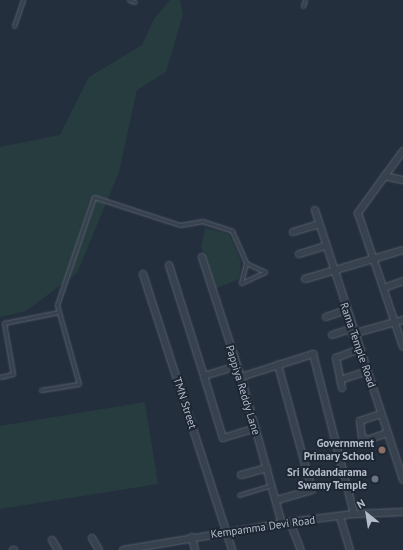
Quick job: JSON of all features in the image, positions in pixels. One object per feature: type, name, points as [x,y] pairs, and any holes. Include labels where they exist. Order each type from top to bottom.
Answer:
[{"type":"street","points":[[403,151],[358,213],[403,347]]},
{"type":"street","points":[[384,176],[403,180]]},
{"type":"street","name":"Rama Temple Road","points":[[315,210],[351,328],[402,476]]},
{"type":"street","points":[[293,232],[319,224]]},
{"type":"street","points":[[299,254],[326,246]]},
{"type":"street","points":[[305,279],[403,250]]},
{"type":"street","name":"Pappiya Reddy Lane","points":[[202,257],[236,366],[241,377],[277,500],[282,524]]},
{"type":"street","points":[[168,265],[223,438],[255,428]]},
{"type":"street","name":"TMN Street","points":[[143,274],[232,550]]},
{"type":"street","points":[[384,288],[403,281]]},
{"type":"street","points":[[326,317],[351,328]]},
{"type":"street","points":[[332,335],[351,328],[403,320]]},
{"type":"street","points":[[342,388],[336,358],[351,328]]},
{"type":"street","points":[[241,377],[313,354],[354,514]]},
{"type":"street","points":[[277,500],[312,490],[278,365]]},
{"type":"street","points":[[204,376],[236,366]]},
{"type":"street","points":[[340,380],[366,371]]},
{"type":"street","points":[[382,419],[360,421],[362,437],[366,440],[387,433]]},
{"type":"street","points":[[241,475],[268,468]]},
{"type":"street","name":"Kempamma Devi Road","points":[[125,550],[158,547],[192,537],[290,522],[340,518],[354,514],[403,512]]},
{"type":"street","points":[[340,518],[350,550]]},
{"type":"street","points":[[290,522],[301,550]]},
{"type":"street","points":[[192,537],[195,550]]},
{"type":"street","points":[[92,538],[99,550]]},
{"type":"street","points":[[52,540],[58,550]]},
{"type":"lane","points":[[14,26],[23,0]]},
{"type":"lane","points":[[129,0],[135,2]]},
{"type":"lane","points":[[303,6],[305,0]]},
{"type":"lane","points":[[41,390],[79,384],[57,305],[94,196],[180,225],[202,222],[232,231],[246,263],[241,283],[265,272],[246,263]]},
{"type":"lane","points":[[0,377],[13,374],[4,323],[59,312]]},
{"type":"lane","points":[[239,496],[272,484]]},
{"type":"green space","points":[[170,0],[180,0],[183,14],[166,72],[137,90],[119,172],[77,273],[26,311],[0,317],[0,147],[60,135],[89,77],[142,45],[154,19]]},
{"type":"green space","points":[[205,228],[229,234],[241,261],[239,279],[215,289],[201,247]]},
{"type":"green space","points":[[145,402],[158,484],[0,509],[0,426]]},
{"type":"place","name":"Government Primary School","points":[[382,450]]},
{"type":"place","name":"Sri Kodandarama Swamy Temple","points":[[375,479]]}]
